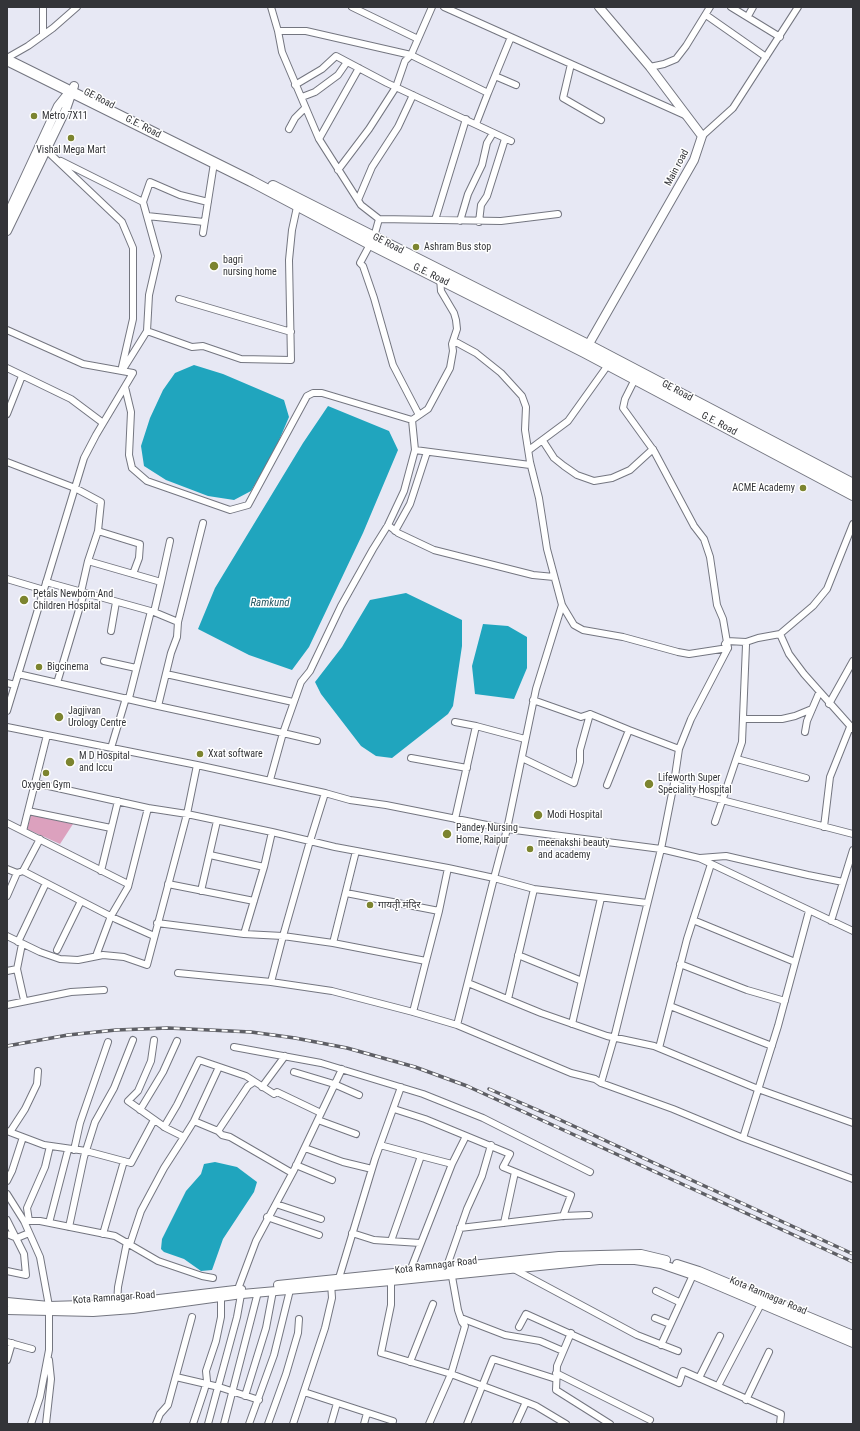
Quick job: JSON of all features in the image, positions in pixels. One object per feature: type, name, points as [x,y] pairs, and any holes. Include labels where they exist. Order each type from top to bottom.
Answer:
[{"type":"main road","name":"GE Road","points":[[8,56],[853,484]]},
{"type":"main road","name":"G.E. Road","points":[[72,89],[297,207],[372,241]]},
{"type":"main road","name":"G.E. Road","points":[[586,348],[608,365],[635,380],[853,495]]},
{"type":"street","points":[[43,7],[43,35]]},
{"type":"street","points":[[8,56],[43,35],[77,7]]},
{"type":"street","points":[[271,7],[282,52],[319,139],[358,200],[371,214],[379,219],[479,222],[522,219],[558,214]]},
{"type":"street","points":[[352,7],[418,39]]},
{"type":"street","points":[[338,170],[369,129],[396,87],[405,61],[411,55],[432,7]]},
{"type":"street","points":[[444,7],[453,9],[511,37],[688,117]]},
{"type":"street","points":[[599,7],[650,67],[702,136],[733,108],[798,7]]},
{"type":"street","points":[[650,67],[664,64],[676,59],[710,7]]},
{"type":"street","points":[[731,7],[748,16],[780,37]]},
{"type":"street","points":[[748,16],[753,7]]},
{"type":"street","points":[[706,14],[766,57]]},
{"type":"street","points":[[278,31],[306,31],[411,55],[488,93]]},
{"type":"street","points":[[476,124],[511,37]]},
{"type":"street","points":[[295,85],[322,69],[336,56],[412,96],[466,119],[508,140],[487,196],[482,205],[479,222]]},
{"type":"street","points":[[302,96],[315,92],[338,75],[347,62]]},
{"type":"street","points":[[571,64],[563,98],[601,120]]},
{"type":"street","points":[[319,139],[359,68]]},
{"type":"street","points":[[495,76],[516,85]]},
{"type":"street","points":[[7,216],[18,190],[66,109],[72,89]]},
{"type":"street","points":[[358,200],[372,167],[398,127],[412,96]]},
{"type":"street","points":[[289,129],[298,114],[305,108]]},
{"type":"street","points":[[435,220],[466,119]]},
{"type":"street","points":[[460,221],[468,194],[482,165],[487,143],[493,132]]},
{"type":"street","name":"Main road","points":[[586,348],[694,160],[702,136]]},
{"type":"street","points":[[43,147],[122,222],[133,248],[133,319],[122,371]]},
{"type":"street","points":[[7,231],[43,147]]},
{"type":"street","points":[[54,158],[142,202]]},
{"type":"street","points":[[203,233],[214,163]]},
{"type":"street","points":[[122,371],[147,331],[149,295],[158,256],[142,202],[150,182],[180,195],[208,202]]},
{"type":"street","points":[[147,331],[192,346],[203,346],[241,359],[291,360],[289,260],[292,230],[297,207]]},
{"type":"street","points":[[147,216],[204,222]]},
{"type":"street","points":[[379,219],[372,241],[360,263],[363,266],[374,298],[393,365],[419,415]]},
{"type":"street","points":[[412,420],[428,409],[436,391],[446,378],[452,359],[457,329],[456,320],[454,313],[441,291],[440,275]]},
{"type":"street","points":[[179,299],[291,332]]},
{"type":"street","points":[[7,330],[83,364],[133,373],[84,458],[7,711]]},
{"type":"street","points":[[454,341],[476,353],[501,373],[522,396],[526,407],[525,430],[530,465],[539,498],[547,549],[562,605],[574,625],[583,630],[623,637],[689,654],[724,649]]},
{"type":"street","points":[[529,450],[568,421],[608,365]]},
{"type":"street","points":[[7,368],[71,399],[103,423]]},
{"type":"street","points":[[7,414],[22,376]]},
{"type":"street","points":[[601,1083],[614,1038],[661,849],[679,749],[691,719],[727,641],[723,619],[717,605],[708,551],[704,539],[694,526],[653,449],[622,408],[625,398],[635,380]]},
{"type":"street","points":[[125,387],[131,412],[129,455],[132,468],[147,481],[230,510],[248,505],[307,396],[312,393],[322,393],[412,420]]},
{"type":"street","points":[[270,780],[283,733],[301,682],[310,671],[345,600],[388,525],[404,491],[415,450],[412,420]]},
{"type":"street","points":[[542,441],[554,458],[564,466],[577,475],[594,481],[612,478],[630,470],[653,449]]},
{"type":"street","points":[[415,450],[530,465]]},
{"type":"street","points":[[394,531],[410,504],[427,452]]},
{"type":"street","points":[[7,462],[75,488],[101,502],[98,531],[88,561],[83,592],[57,683]]},
{"type":"street","points":[[158,706],[177,638],[178,622],[203,523]]},
{"type":"street","points":[[727,641],[746,642],[780,634],[813,606],[827,589],[853,524]]},
{"type":"street","points":[[388,525],[394,531],[434,550],[449,555],[533,575],[554,577]]},
{"type":"street","points":[[98,531],[140,544],[139,558],[133,574]]},
{"type":"street","points":[[111,748],[128,698],[161,582],[170,542]]},
{"type":"street","points":[[88,561],[161,582]]},
{"type":"street","points":[[7,579],[44,590]]},
{"type":"street","points":[[46,582],[152,611],[178,622]]},
{"type":"street","points":[[111,631],[116,602]]},
{"type":"street","points":[[457,1025],[507,829],[533,700],[562,605]]},
{"type":"street","points":[[780,634],[789,654],[829,704],[852,728],[830,777],[824,828]]},
{"type":"street","points":[[715,822],[742,742],[746,645]]},
{"type":"street","points":[[104,661],[136,668]]},
{"type":"street","points":[[829,704],[853,661]]},
{"type":"street","points":[[18,674],[317,741]]},
{"type":"street","points":[[166,674],[293,702]]},
{"type":"street","points":[[7,683],[15,685]]},
{"type":"street","points":[[805,732],[812,709],[820,693]]},
{"type":"street","points":[[533,700],[581,717],[590,714],[679,749]]},
{"type":"street","points":[[744,719],[782,719],[795,716],[812,709]]},
{"type":"street","points":[[522,758],[574,783],[580,762],[580,750],[590,714]]},
{"type":"street","points":[[455,722],[525,739]]},
{"type":"street","points":[[455,819],[476,726]]},
{"type":"street","points":[[7,727],[270,780],[350,800],[386,805],[507,829],[661,849],[699,858],[853,931]]},
{"type":"street","points":[[607,785],[629,730]]},
{"type":"street","points":[[23,831],[47,735]]},
{"type":"street","points":[[411,758],[467,768]]},
{"type":"street","points":[[737,759],[806,778]]},
{"type":"street","points":[[7,936],[20,943],[60,958],[78,960],[96,956],[124,957],[147,965],[187,814],[197,765]]},
{"type":"street","points":[[674,782],[695,793],[824,828],[853,834]]},
{"type":"street","points":[[35,783],[356,851],[448,868],[534,889],[647,903]]},
{"type":"street","points":[[271,982],[310,841],[325,793]]},
{"type":"street","points":[[101,871],[118,801]]},
{"type":"street","points":[[96,956],[111,916],[128,884],[148,808]]},
{"type":"street","points":[[28,811],[111,828]]},
{"type":"street","points":[[201,891],[218,821]]},
{"type":"street","points":[[7,824],[40,839],[128,884]]},
{"type":"street","points":[[244,934],[264,867],[272,832]]},
{"type":"street","points":[[7,896],[40,839]]},
{"type":"street","points":[[831,921],[853,850]]},
{"type":"street","points":[[333,943],[356,851]]},
{"type":"street","points":[[210,855],[264,867]]},
{"type":"street","points":[[699,858],[726,856],[808,876],[843,882]]},
{"type":"street","points":[[659,1048],[680,964],[711,864]]},
{"type":"street","points":[[413,1012],[439,911],[448,868]]},
{"type":"street","points":[[7,869],[20,872],[46,883],[154,936]]},
{"type":"street","points":[[24,1000],[17,969],[20,943],[46,883]]},
{"type":"street","points":[[168,884],[254,901]]},
{"type":"street","points":[[508,999],[534,889]]},
{"type":"street","points":[[346,893],[439,911]]},
{"type":"street","points":[[572,1024],[601,898]]},
{"type":"street","points":[[57,950],[81,901]]},
{"type":"street","points":[[743,1138],[772,1046],[809,911]]},
{"type":"street","points":[[693,920],[796,962]]},
{"type":"street","points":[[157,923],[244,934],[284,936],[333,943],[426,961]]},
{"type":"street","points":[[518,955],[582,981]]},
{"type":"street","points":[[680,964],[747,990],[785,1001]]},
{"type":"street","points":[[7,971],[17,969]]},
{"type":"street","points":[[178,973],[271,982],[332,991],[457,1025],[570,1073],[595,1079],[601,1083],[673,1109],[743,1138],[853,1179]]},
{"type":"street","points":[[468,983],[572,1024],[614,1038],[659,1048],[758,1089],[853,1123]]},
{"type":"street","points":[[7,1005],[24,1000],[71,992],[104,990]]},
{"type":"street","points":[[670,1006],[772,1046]]},
{"type":"street","points":[[69,1227],[86,1151],[95,1122],[114,1088],[133,1040]]},
{"type":"street","points":[[154,1040],[151,1061],[138,1091],[128,1102],[164,1127],[184,1137]]},
{"type":"street","points":[[140,1110],[163,1072],[177,1041]]},
{"type":"street","points":[[49,1223],[71,1150],[108,1042]]},
{"type":"street","points":[[234,1047],[285,1056],[342,1069],[401,1087],[483,1118],[590,1172]]},
{"type":"street","points":[[262,1087],[285,1056]]},
{"type":"street","points":[[164,1127],[177,1105],[199,1060],[246,1076],[274,1094],[277,1092],[321,1113]]},
{"type":"street","points":[[117,1304],[118,1287],[129,1243],[141,1211],[164,1168],[194,1121],[219,1067]]},
{"type":"street","points":[[208,1424],[219,1387],[248,1259],[267,1217],[276,1204],[305,1148],[342,1069]]},
{"type":"street","points":[[38,1071],[37,1084],[25,1109],[8,1131],[50,1146],[86,1151],[132,1163],[154,1120]]},
{"type":"street","points":[[294,1072],[334,1084],[358,1095]]},
{"type":"street","points":[[218,1131],[248,1086],[254,1082]]},
{"type":"street","points":[[293,1424],[325,1328],[332,1298],[334,1281],[352,1233],[380,1144],[401,1087]]},
{"type":"street","points":[[394,1109],[492,1145],[510,1154],[503,1167],[571,1195],[563,1216]]},
{"type":"street","points":[[318,1120],[356,1134]]},
{"type":"street","points":[[194,1121],[218,1131],[222,1135],[230,1137],[292,1173]]},
{"type":"street","points":[[410,1271],[420,1242],[452,1164],[466,1136]]},
{"type":"street","points":[[7,1181],[12,1172],[23,1137]]},
{"type":"street","points":[[380,1144],[452,1164]]},
{"type":"street","points":[[429,1424],[459,1353],[465,1326],[461,1318],[450,1269],[460,1228],[482,1176],[492,1145]]},
{"type":"street","points":[[46,1424],[50,1379],[49,1309],[40,1257],[29,1233],[26,1221],[27,1208],[45,1167],[50,1146]]},
{"type":"street","points":[[305,1148],[343,1162],[372,1169]]},
{"type":"street","points":[[391,1241],[421,1156]]},
{"type":"street","points":[[103,1234],[124,1161]]},
{"type":"street","points":[[296,1165],[332,1180]]},
{"type":"street","points":[[504,1223],[515,1172]]},
{"type":"street","points":[[7,1194],[26,1221],[49,1223],[115,1236],[158,1261],[202,1276],[213,1278]]},
{"type":"street","points":[[276,1204],[321,1219]]},
{"type":"street","points":[[18,1211],[27,1208]]},
{"type":"street","points":[[460,1228],[563,1216],[589,1215]]},
{"type":"street","points":[[267,1217],[319,1235]]},
{"type":"street","points":[[7,1220],[24,1254],[26,1275],[7,1271]]},
{"type":"street","points":[[7,1234],[17,1238],[29,1233]]},
{"type":"street","points":[[352,1233],[374,1240],[420,1242]]},
{"type":"street","points":[[7,1302],[49,1309],[117,1304],[559,1256],[641,1254],[699,1271],[853,1335]]},
{"type":"street","name":"Kota Ramnagar Road","points":[[7,1310],[49,1309],[93,1312],[133,1309],[221,1297],[241,1291],[258,1292],[290,1290],[334,1281],[392,1281],[450,1269],[511,1268],[599,1260],[635,1260],[661,1264],[693,1275],[853,1343]]},
{"type":"street","points":[[511,1268],[546,1288],[638,1335],[678,1351]]},
{"type":"street","points":[[661,1345],[679,1302],[693,1275]]},
{"type":"street","points":[[392,1281],[391,1305],[381,1353],[451,1374],[481,1387],[526,1402],[536,1406],[566,1424]]},
{"type":"street","points":[[249,1424],[259,1400],[274,1355],[290,1290]]},
{"type":"street","points":[[245,1396],[266,1328],[273,1291]]},
{"type":"street","points":[[656,1291],[679,1302]]},
{"type":"street","points":[[224,1424],[258,1292]]},
{"type":"street","points":[[193,1424],[206,1384],[206,1371],[216,1341],[221,1317],[221,1297]]},
{"type":"street","points":[[410,1362],[433,1304]]},
{"type":"street","points":[[718,1386],[758,1308]]},
{"type":"street","points":[[519,1326],[526,1314],[572,1333],[678,1383],[683,1371],[746,1400],[781,1414],[780,1424]]},
{"type":"street","points":[[156,1424],[160,1414],[168,1406],[192,1317]]},
{"type":"street","points":[[461,1318],[505,1334],[540,1341],[563,1351]]},
{"type":"street","points":[[655,1318],[670,1324]]},
{"type":"street","points":[[268,1424],[286,1374],[298,1333],[299,1319]]},
{"type":"street","points":[[572,1333],[563,1351],[556,1376],[556,1390],[610,1424]]},
{"type":"street","points":[[699,1378],[720,1336]]},
{"type":"street","points":[[7,1360],[9,1343],[32,1349]]},
{"type":"street","points":[[31,1424],[40,1397],[49,1350]]},
{"type":"street","points":[[746,1400],[769,1352]]},
{"type":"street","points":[[467,1424],[493,1359],[556,1376],[650,1420]]},
{"type":"street","points":[[176,1377],[219,1387],[259,1400]]},
{"type":"street","points":[[304,1392],[392,1421],[392,1424]]},
{"type":"street","points":[[516,1424],[526,1402]]},
{"type":"street","points":[[331,1424],[337,1403]]},
{"type":"street","points":[[364,1424],[367,1413]]},
{"type":"shaded area","points":[[31,815],[73,824],[60,844],[27,829]]},
{"type":"water","points":[[194,365],[223,374],[284,400],[289,417],[274,452],[251,491],[234,500],[208,496],[166,480],[144,466],[141,446],[150,418],[163,390],[175,373]]},
{"type":"water","name":"Ramkund","points":[[328,406],[389,431],[398,450],[363,533],[309,647],[292,670],[249,655],[198,629],[215,588],[303,443]]},
{"type":"water","points":[[406,593],[462,620],[462,646],[453,706],[448,714],[392,758],[376,756],[361,746],[321,694],[315,682],[342,647],[370,600]]},
{"type":"water","points":[[483,624],[508,626],[527,637],[527,668],[514,699],[475,694],[472,666]]},
{"type":"water","points":[[215,1162],[237,1167],[257,1182],[254,1192],[223,1239],[212,1270],[201,1271],[184,1259],[164,1252],[161,1249],[162,1239],[186,1191],[201,1174],[204,1164]]},
{"type":"railway","points":[[7,1046],[68,1035],[116,1030],[168,1028],[251,1032],[295,1038],[347,1048],[415,1067],[467,1086],[853,1262]]},
{"type":"railway","points":[[489,1089],[556,1118],[853,1254]]},
{"type":"place","name":"Metro 7X11","points":[[34,116]]},
{"type":"place","name":"Vishal Mega Mart","points":[[71,138]]},
{"type":"place","name":"Ashram Bus stop","points":[[416,247]]},
{"type":"place","name":"bagri nursing home","points":[[214,266]]},
{"type":"place","name":"ACME Academy","points":[[803,488]]},
{"type":"place","name":"Petals Newborn And Children Hospital","points":[[24,600]]},
{"type":"place","name":"Bigcinema","points":[[39,667]]},
{"type":"place","name":"Jagjivan Urology Centre","points":[[59,717]]},
{"type":"place","name":"Xxat software","points":[[200,754]]},
{"type":"place","name":"M D Hospital and Iccu","points":[[70,762]]},
{"type":"place","name":"Oxygen Gym","points":[[46,773]]},
{"type":"place","name":"Lifeworth Super Speciality Hospital","points":[[649,784]]},
{"type":"place","name":"Modi Hospital","points":[[538,815]]},
{"type":"place","name":"Pandey Nursing Home, Raipur","points":[[447,834]]},
{"type":"place","name":"meenakshi beauty and academy","points":[[530,849]]},
{"type":"place","name":"गायतृी मंदिर","points":[[370,905]]}]
